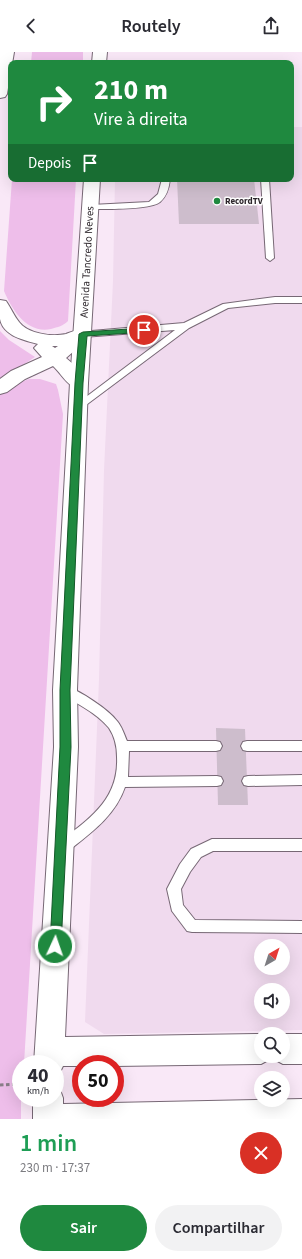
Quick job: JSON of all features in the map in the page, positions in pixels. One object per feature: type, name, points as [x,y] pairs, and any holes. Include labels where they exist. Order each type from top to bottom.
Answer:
[{"type":"main road","points":[[0,94],[6,52]]},
{"type":"main road","name":"Avenida Tancredo Neves","points":[[50,1055],[66,747],[65,690],[79,395],[92,182]]},
{"type":"main road","points":[[0,305],[13,327],[68,369],[79,395]]},
{"type":"main road","points":[[25,335],[47,340],[65,340],[83,334]]},
{"type":"main road","points":[[0,388],[18,375],[54,358],[83,334]]},
{"type":"main road","points":[[64,1057],[254,1049]]},
{"type":"main road","points":[[290,1049],[302,1049]]},
{"type":"main road","points":[[48,1107],[48,1119],[302,1114]]},
{"type":"lane","points":[[91,207],[151,204],[159,200],[164,194],[166,182]]},
{"type":"lane","points":[[265,182],[270,258]]},
{"type":"lane","points":[[79,395],[186,326],[226,306],[275,300],[302,300]]},
{"type":"lane","points":[[83,334],[134,332],[186,326]]},
{"type":"lane","points":[[60,850],[92,824],[113,802],[121,782],[124,761],[123,746],[113,725],[91,707],[65,690]]},
{"type":"lane","points":[[123,746],[216,746]]},
{"type":"lane","points":[[247,746],[302,746]]},
{"type":"lane","points":[[248,780],[302,780]]},
{"type":"lane","points":[[121,782],[217,781]]},
{"type":"lane","points":[[302,845],[212,845],[196,853],[185,868],[174,889],[177,906],[192,926],[302,927]]},
{"type":"path","points":[[0,1085],[12,1084]]},
{"type":"shaded area","points":[[32,52],[83,52],[83,60],[31,60]]},
{"type":"shaded area","points":[[294,127],[302,127],[302,1030],[290,1030],[290,1027],[254,1027],[254,1031],[104,1034],[85,1022],[99,679],[104,470],[113,281],[115,182],[294,182]]},
{"type":"shaded area","points":[[12,182],[76,182],[68,321],[51,329],[42,330],[35,328],[16,313],[4,291]]},
{"type":"shaded area","points":[[0,331],[9,340],[35,357],[0,380]]},
{"type":"shaded area","points":[[29,379],[40,379],[56,384],[63,414],[25,1055],[12,1055],[12,1107],[21,1107],[21,1119],[0,1119],[0,395],[10,386]]},
{"type":"building","name":"RecordTV","points":[[177,182],[254,182],[259,224],[179,224]]},
{"type":"building","points":[[216,728],[245,729],[248,805],[218,805]]},
{"type":"place","name":"RecordTV","points":[[217,201]]},
{"type":"route","points":[[55,946],[66,747],[65,690],[79,383],[83,334],[134,332],[144,330]]}]
